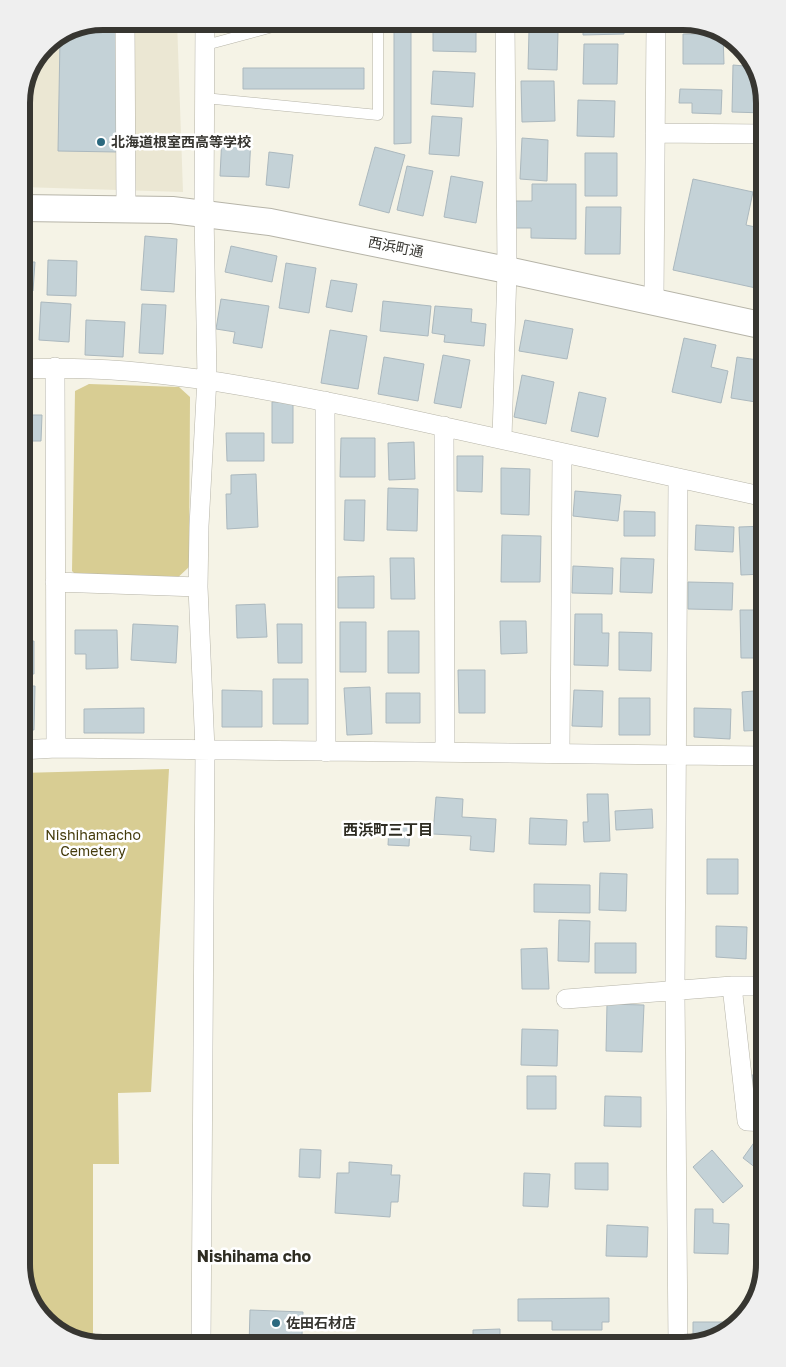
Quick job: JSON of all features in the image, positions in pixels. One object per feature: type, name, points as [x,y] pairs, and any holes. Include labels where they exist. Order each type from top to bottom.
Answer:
[{"type":"street","points":[[125,30],[126,209]]},
{"type":"street","points":[[201,1337],[205,750],[198,588],[198,526],[207,378],[204,212],[205,30]]},
{"type":"street","points":[[502,438],[507,270],[505,30]]},
{"type":"street","points":[[654,301],[656,30]]},
{"type":"street","points":[[655,133],[756,134]]},
{"type":"street","name":"西浜町通","points":[[30,208],[204,212],[270,222],[507,270],[756,324]]},
{"type":"street","points":[[55,367],[56,748]]},
{"type":"street","points":[[30,368],[55,367],[207,378],[502,438],[562,454],[756,494]]},
{"type":"street","points":[[325,401],[326,752]]},
{"type":"street","points":[[444,426],[445,752]]},
{"type":"street","points":[[560,752],[562,454]]},
{"type":"street","points":[[678,478],[675,991],[678,1337]]},
{"type":"street","points":[[56,582],[198,588]]},
{"type":"street","points":[[30,749],[56,748],[326,752],[560,752],[756,756]]},
{"type":"street","points":[[732,986],[747,1120],[756,1121]]},
{"type":"street","points":[[566,999],[732,986],[756,986]]},
{"type":"lane","points":[[206,45],[262,30]]},
{"type":"lane","points":[[204,98],[378,115],[378,30]]},
{"type":"shaded area","name":"北海道根室西高等学校","points":[[177,30],[183,192],[30,187],[30,98],[32,84],[42,62],[51,51],[62,42],[88,31]]},
{"type":"green space","points":[[89,384],[179,387],[190,397],[189,567],[174,581],[80,579],[72,571],[75,391]]},
{"type":"green space","name":"Nishihamacho Cemetery","points":[[169,769],[151,1092],[118,1093],[119,1164],[93,1164],[93,1336],[70,1330],[55,1319],[37,1297],[31,1279],[30,773]]},
{"type":"building","points":[[120,30],[117,152],[58,151],[60,44],[88,31]]},
{"type":"building","points":[[394,30],[411,30],[411,143],[394,144]]},
{"type":"building","points":[[433,30],[476,30],[476,52],[433,51]]},
{"type":"building","points":[[583,30],[624,30],[624,34],[583,35]]},
{"type":"building","points":[[529,31],[558,32],[557,70],[528,69]]},
{"type":"building","points":[[683,34],[707,34],[723,42],[724,64],[683,64]]},
{"type":"building","points":[[584,44],[618,44],[617,84],[583,84]]},
{"type":"building","points":[[733,65],[747,66],[754,84],[756,113],[732,112]]},
{"type":"building","points":[[243,68],[364,68],[364,89],[243,89]]},
{"type":"building","points":[[433,71],[475,73],[473,107],[431,104]]},
{"type":"building","points":[[521,81],[554,81],[555,121],[522,122]]},
{"type":"building","points":[[680,89],[722,90],[721,114],[692,113],[692,103],[679,103]]},
{"type":"building","points":[[578,100],[615,101],[614,137],[577,136]]},
{"type":"building","points":[[432,116],[462,118],[459,156],[429,154]]},
{"type":"building","points":[[222,136],[251,137],[249,177],[220,176]]},
{"type":"building","points":[[522,138],[548,140],[547,181],[520,179]]},
{"type":"building","points":[[375,147],[405,155],[389,213],[359,205]]},
{"type":"building","points":[[269,152],[293,155],[289,188],[266,185]]},
{"type":"building","points":[[585,153],[617,153],[617,196],[585,196]]},
{"type":"building","points":[[407,166],[433,171],[423,216],[397,210]]},
{"type":"building","points":[[451,176],[483,182],[476,223],[444,217]]},
{"type":"building","points":[[693,179],[753,192],[746,225],[756,227],[756,288],[673,270]]},
{"type":"building","points":[[532,184],[576,184],[576,239],[531,238],[531,228],[515,228],[515,201],[532,201]]},
{"type":"building","points":[[586,207],[621,207],[620,254],[585,254]]},
{"type":"building","points":[[145,236],[177,239],[174,292],[141,290]]},
{"type":"building","points":[[231,246],[277,256],[272,282],[225,272]]},
{"type":"building","points":[[48,260],[77,261],[76,296],[47,295]]},
{"type":"building","points":[[30,262],[35,262],[33,291],[30,291]]},
{"type":"building","points":[[286,263],[316,268],[309,313],[279,308]]},
{"type":"building","points":[[331,280],[357,284],[352,312],[326,307]]},
{"type":"building","points":[[221,299],[269,306],[262,348],[233,343],[235,332],[216,329]]},
{"type":"building","points":[[383,301],[431,306],[428,336],[380,331]]},
{"type":"building","points":[[41,302],[71,304],[69,342],[39,340]]},
{"type":"building","points":[[142,304],[166,305],[163,354],[139,353]]},
{"type":"building","points":[[435,306],[472,309],[471,322],[486,324],[484,346],[444,342],[445,335],[432,333]]},
{"type":"building","points":[[86,320],[125,322],[123,357],[85,355]]},
{"type":"building","points":[[525,320],[573,329],[567,359],[519,351]]},
{"type":"building","points":[[330,330],[367,336],[358,389],[321,383]]},
{"type":"building","points":[[684,338],[716,345],[711,367],[728,371],[721,403],[672,392]]},
{"type":"building","points":[[443,355],[470,360],[461,408],[434,403]]},
{"type":"building","points":[[384,357],[424,364],[418,401],[378,394]]},
{"type":"building","points":[[737,357],[756,360],[756,402],[731,398]]},
{"type":"building","points":[[522,375],[554,382],[546,424],[514,417]]},
{"type":"building","points":[[579,392],[606,398],[598,437],[571,431]]},
{"type":"building","points":[[272,402],[293,402],[293,443],[272,443]]},
{"type":"building","points":[[30,415],[42,415],[41,441],[30,441]]},
{"type":"building","points":[[226,433],[264,433],[264,461],[227,461]]},
{"type":"building","points":[[341,438],[375,438],[375,477],[340,477]]},
{"type":"building","points":[[414,442],[415,479],[389,480],[388,443]]},
{"type":"building","points":[[457,456],[483,456],[482,492],[457,491]]},
{"type":"building","points":[[501,468],[530,469],[529,515],[501,514]]},
{"type":"building","points":[[256,474],[258,527],[227,529],[226,494],[231,494],[231,475]]},
{"type":"building","points":[[388,488],[418,489],[417,531],[387,530]]},
{"type":"building","points":[[575,491],[621,495],[618,521],[573,516]]},
{"type":"building","points":[[345,500],[365,500],[364,541],[344,540]]},
{"type":"building","points":[[624,511],[655,512],[655,536],[624,536]]},
{"type":"building","points":[[696,525],[734,527],[733,552],[695,550]]},
{"type":"building","points":[[756,526],[756,574],[741,575],[739,527]]},
{"type":"building","points":[[502,535],[541,536],[540,582],[501,582]]},
{"type":"building","points":[[390,558],[414,558],[415,599],[391,599]]},
{"type":"building","points":[[621,558],[654,559],[652,593],[620,592]]},
{"type":"building","points":[[573,566],[613,568],[612,594],[572,593]]},
{"type":"building","points":[[374,576],[374,608],[338,608],[338,577]]},
{"type":"building","points":[[688,582],[733,583],[732,610],[688,609]]},
{"type":"building","points":[[265,604],[267,637],[237,638],[236,605]]},
{"type":"building","points":[[740,610],[756,610],[756,658],[741,658]]},
{"type":"building","points":[[575,614],[602,614],[602,633],[609,633],[608,666],[574,665]]},
{"type":"building","points":[[500,621],[526,621],[527,653],[501,654]]},
{"type":"building","points":[[340,622],[366,622],[366,672],[340,672]]},
{"type":"building","points":[[133,624],[178,626],[176,663],[131,660]]},
{"type":"building","points":[[277,624],[302,624],[302,663],[278,663]]},
{"type":"building","points":[[75,630],[117,630],[118,668],[86,669],[86,654],[75,654]]},
{"type":"building","points":[[388,631],[419,631],[419,673],[388,673]]},
{"type":"building","points":[[619,632],[652,633],[651,671],[619,670]]},
{"type":"building","points":[[30,641],[34,641],[34,674],[30,674]]},
{"type":"building","points":[[458,670],[485,670],[485,713],[459,713]]},
{"type":"building","points":[[273,679],[308,679],[308,724],[273,724]]},
{"type":"building","points":[[30,686],[35,686],[34,730],[30,730]]},
{"type":"building","points":[[370,687],[372,734],[347,735],[344,688]]},
{"type":"building","points":[[222,690],[262,691],[262,727],[222,727]]},
{"type":"building","points":[[574,690],[603,691],[602,727],[572,726]]},
{"type":"building","points":[[756,691],[756,730],[744,731],[742,692]]},
{"type":"building","points":[[386,693],[420,693],[420,723],[386,723]]},
{"type":"building","points":[[619,698],[650,698],[650,735],[619,735]]},
{"type":"building","points":[[144,708],[144,733],[84,733],[84,709]]},
{"type":"building","points":[[694,708],[731,709],[730,739],[694,737]]},
{"type":"building","points":[[587,794],[608,794],[610,841],[584,842],[583,822],[588,822]]},
{"type":"building","points":[[436,797],[463,799],[462,817],[496,819],[494,852],[470,850],[471,836],[433,834]]},
{"type":"building","points":[[652,809],[653,828],[616,830],[615,811]]},
{"type":"building","points":[[530,818],[567,820],[566,845],[529,844]]},
{"type":"building","points":[[389,827],[410,827],[409,846],[388,845]]},
{"type":"building","points":[[707,859],[738,859],[738,894],[707,894]]},
{"type":"building","points":[[600,873],[627,874],[626,911],[599,910]]},
{"type":"building","points":[[534,884],[590,885],[590,913],[534,912]]},
{"type":"building","points":[[559,920],[590,921],[589,962],[558,961]]},
{"type":"building","points":[[716,926],[747,927],[746,959],[716,957]]},
{"type":"building","points":[[595,943],[636,943],[636,973],[595,973]]},
{"type":"building","points":[[547,948],[549,989],[522,989],[521,949]]},
{"type":"building","points":[[607,1004],[644,1005],[642,1052],[606,1051]]},
{"type":"building","points":[[522,1029],[558,1030],[557,1066],[521,1065]]},
{"type":"building","points":[[752,1075],[756,1075],[756,1112],[752,1112]]},
{"type":"building","points":[[527,1076],[556,1076],[556,1109],[527,1109]]},
{"type":"building","points":[[605,1096],[641,1097],[641,1127],[604,1126]]},
{"type":"building","points":[[756,1140],[756,1168],[743,1158]]},
{"type":"building","points":[[300,1149],[321,1150],[320,1178],[299,1177]]},
{"type":"building","points":[[712,1150],[743,1186],[723,1203],[693,1167]]},
{"type":"building","points":[[349,1162],[392,1165],[391,1175],[400,1175],[398,1202],[391,1202],[390,1217],[335,1213],[337,1173],[349,1173]]},
{"type":"building","points":[[575,1163],[608,1163],[608,1190],[575,1189]]},
{"type":"building","points":[[524,1173],[550,1174],[548,1207],[523,1206]]},
{"type":"building","points":[[695,1209],[713,1209],[713,1223],[729,1224],[728,1254],[694,1253]]},
{"type":"building","points":[[607,1225],[648,1227],[647,1257],[606,1256]]},
{"type":"building","points":[[609,1298],[609,1322],[602,1322],[602,1330],[552,1330],[552,1321],[518,1321],[518,1299]]},
{"type":"building","name":"佐田石材店","points":[[250,1310],[303,1312],[302,1335],[332,1336],[332,1337],[249,1337]]},
{"type":"building","points":[[693,1322],[728,1322],[716,1330],[693,1336]]},
{"type":"building","points":[[500,1329],[500,1337],[473,1337],[473,1330]]},
{"type":"place","name":"北海道根室西高等学校","points":[[101,142]]},
{"type":"place","name":"佐田石材店","points":[[276,1323]]},
{"type":"district","name":"西浜町三丁目","points":[[388,830]]},
{"type":"district","name":"Nishihama cho","points":[[254,1256]]}]
